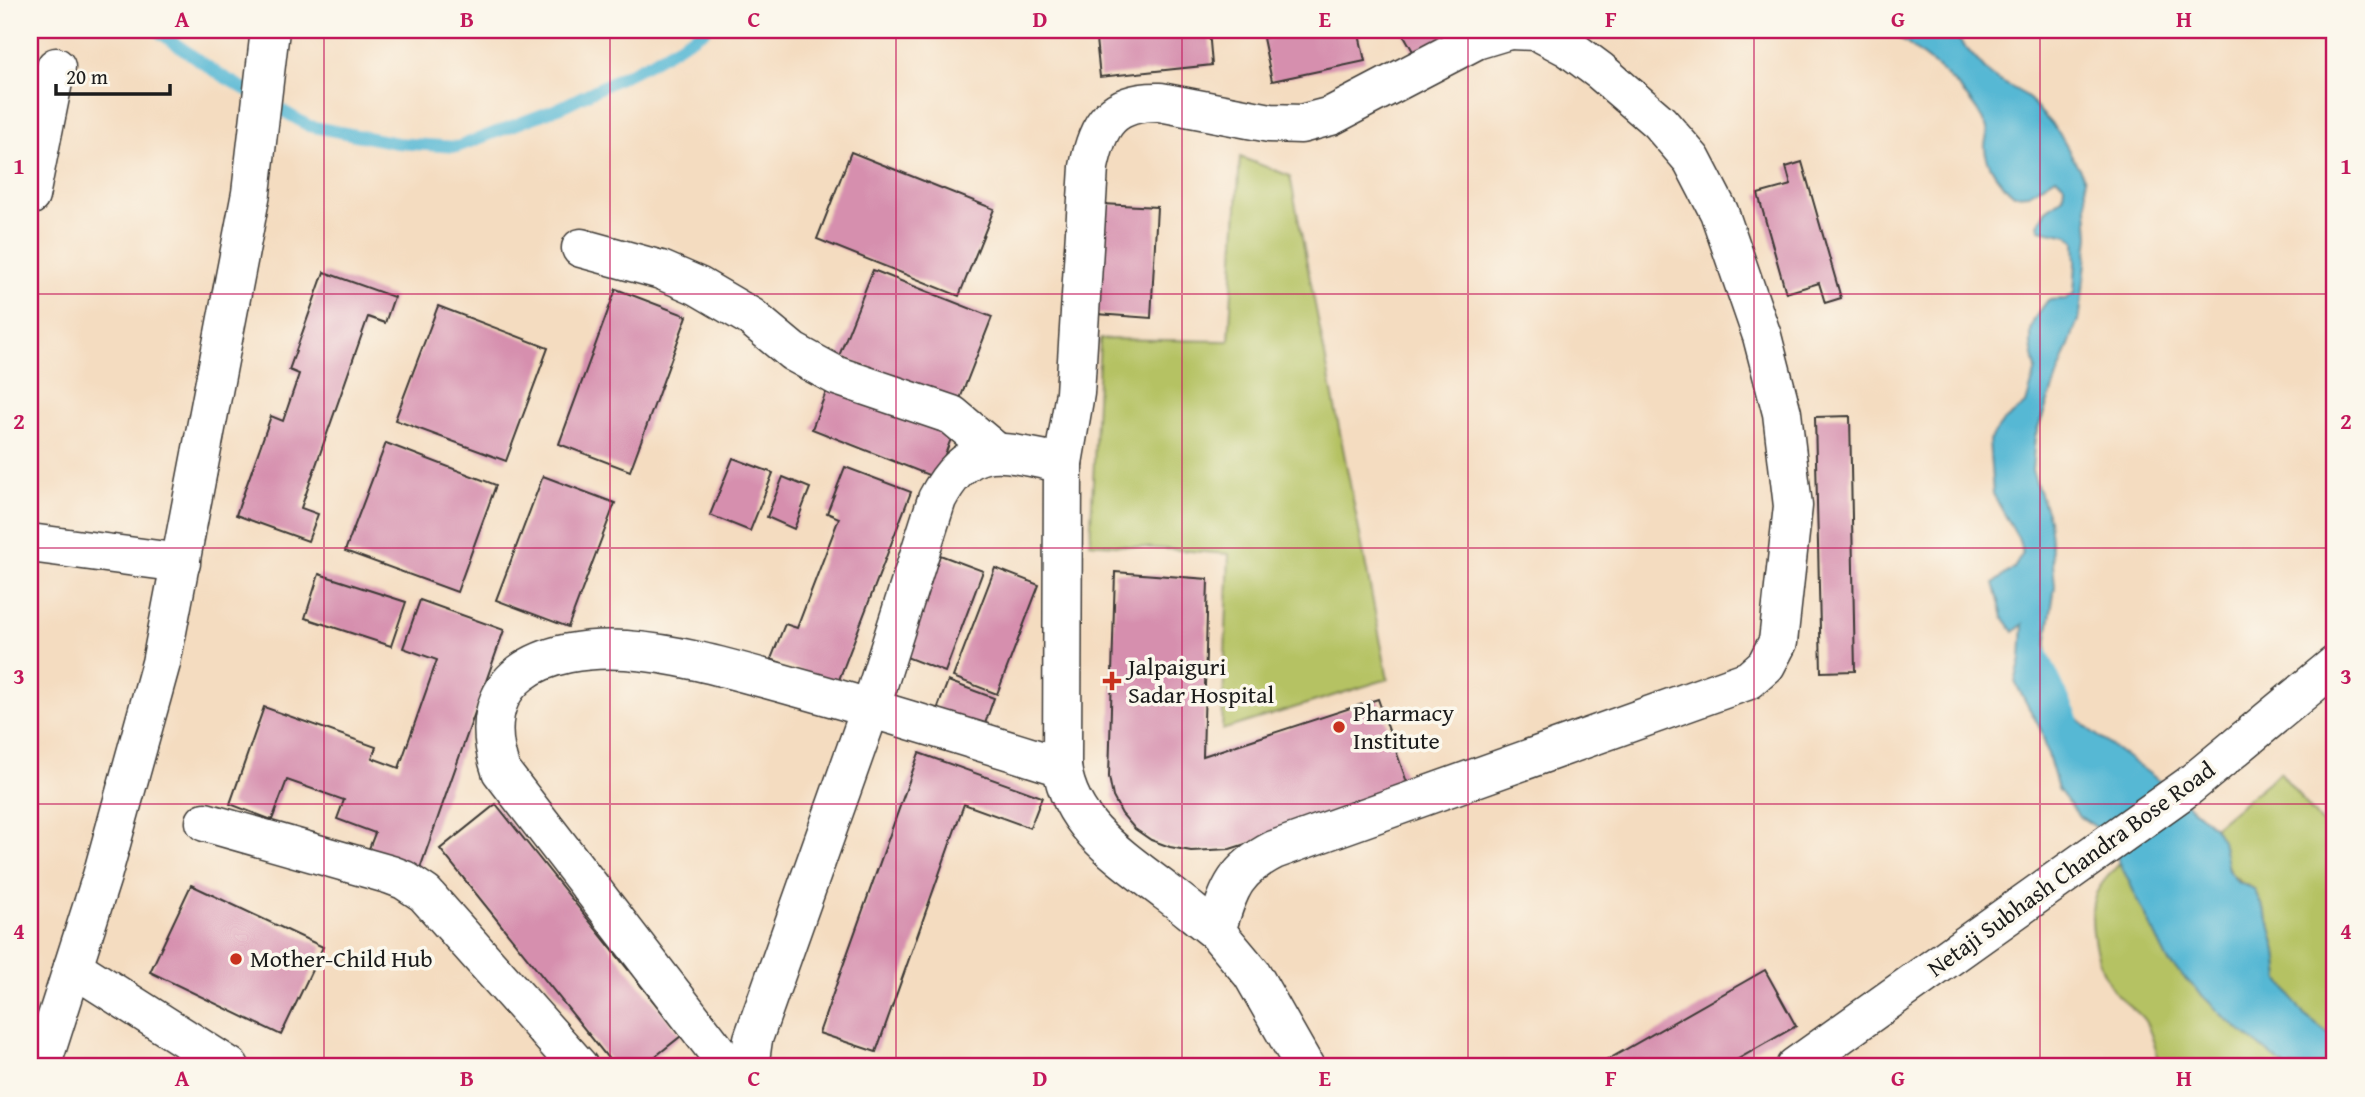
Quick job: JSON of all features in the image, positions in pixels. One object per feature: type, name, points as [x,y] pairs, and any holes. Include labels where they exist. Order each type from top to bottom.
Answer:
[{"type":"street","points":[[1216,931],[1226,898],[1237,878],[1252,862],[1274,850],[1748,680],[1766,665],[1778,642],[1793,506],[1782,413],[1762,336],[1718,212],[1692,160],[1659,122],[1569,48],[1537,31],[1510,30],[1476,40],[1331,116],[1301,124],[1270,123],[1160,102],[1126,105],[1112,114],[1093,147],[1089,167],[1075,393],[1063,463],[1064,783],[1079,815],[1091,829],[1128,863],[1216,931],[1251,974],[1305,1067]]},
{"type":"street","points":[[41,1067],[102,876],[161,663],[251,194],[269,40]]},
{"type":"street","points":[[30,196],[56,67]]},
{"type":"street","points":[[581,248],[661,270],[698,286],[751,317],[793,352],[837,376],[952,415],[996,452]]},
{"type":"street","points":[[749,1067],[753,1039],[871,707],[937,499],[959,467],[984,452],[1063,463]]},
{"type":"street","points":[[30,543],[181,563]]},
{"type":"street","points":[[729,1067],[501,771],[495,754],[493,716],[499,696],[512,679],[527,668],[583,651],[623,650],[663,654],[710,663],[871,707],[1062,767]]},
{"type":"street","name":"Netaji Subhash Chandra Bose Road","points":[[1795,1066],[2189,786],[2335,665]]},
{"type":"street","points":[[205,822],[391,875],[417,887],[579,1067]]},
{"type":"street","points":[[73,967],[230,1067]]},
{"type":"green space","points":[[1240,157],[1290,176],[1388,679],[1222,730],[1229,554],[1090,543],[1100,339],[1229,341]]},
{"type":"green space","points":[[2280,772],[2335,840],[2335,1039],[2304,1015],[2280,980],[2277,951],[2270,924],[2254,889],[2242,883],[2229,870],[2214,827]]},
{"type":"green space","points":[[2120,863],[2168,961],[2225,1018],[2286,1067],[2161,1067],[2145,1021],[2108,983],[2096,949],[2092,925],[2093,903],[2103,882]]},
{"type":"water","points":[[1888,30],[1950,30],[1991,76],[2027,96],[2059,133],[2085,179],[2089,236],[2080,315],[2035,437],[2032,471],[2049,519],[2055,586],[2047,638],[2046,667],[2063,702],[2087,728],[2161,782],[2214,827],[2222,840],[2228,870],[2237,882],[2254,889],[2270,924],[2277,951],[2280,980],[2304,1015],[2335,1039],[2335,1067],[2286,1067],[2225,1018],[2168,961],[2105,833],[2079,816],[2058,789],[2041,730],[2015,682],[2021,659],[2023,624],[2014,632],[2003,617],[1994,583],[2014,568],[2023,553],[2018,538],[1993,494],[1989,441],[2003,422],[2026,404],[2036,369],[2031,346],[2034,319],[2048,300],[2066,299],[2074,293],[2075,241],[2068,235],[2039,229],[2038,223],[2045,211],[2063,197],[2064,185],[2056,177],[2029,194],[2014,195],[1990,166],[1985,152],[1986,127],[1976,109],[1942,71]]},
{"type":"building","points":[[1095,30],[1209,30],[1212,65],[1100,77]]},
{"type":"building","points":[[1302,30],[1358,30],[1365,61],[1272,81],[1263,38]]},
{"type":"building","points":[[1401,30],[1459,30],[1415,55]]},
{"type":"building","points":[[851,152],[994,209],[959,296],[817,239]]},
{"type":"building","points":[[1802,162],[1841,298],[1825,303],[1819,283],[1786,293],[1758,194],[1791,185],[1786,167]]},
{"type":"building","points":[[1103,204],[1157,207],[1151,318],[1097,314]]},
{"type":"building","points":[[873,270],[992,317],[958,404],[839,356]]},
{"type":"building","points":[[324,272],[394,297],[385,323],[368,317],[301,508],[318,514],[308,541],[236,515],[271,416],[283,421],[299,374],[289,370]]},
{"type":"building","points":[[616,289],[687,316],[630,471],[559,444]]},
{"type":"building","points":[[438,306],[548,348],[506,461],[395,420]]},
{"type":"building","points":[[828,387],[952,436],[936,478],[812,429]]},
{"type":"building","points":[[1850,416],[1855,671],[1821,672],[1815,417]]},
{"type":"building","points":[[386,443],[496,485],[457,592],[345,551]]},
{"type":"building","points":[[733,458],[773,473],[750,531],[710,515]]},
{"type":"building","points":[[845,467],[911,492],[837,685],[771,659],[785,624],[797,628],[839,518],[827,513]]},
{"type":"building","points":[[543,476],[615,503],[568,627],[496,600]]},
{"type":"building","points":[[783,477],[810,488],[794,529],[767,517]]},
{"type":"building","points":[[940,555],[983,571],[945,672],[901,655]]},
{"type":"building","points":[[995,568],[1039,585],[997,694],[953,677]]},
{"type":"building","name":"Pharmacy Institute","points":[[1115,572],[1208,579],[1203,756],[1378,699],[1410,791],[1230,849],[1191,851],[1170,847],[1151,840],[1135,829],[1122,814],[1113,797],[1109,777]]},
{"type":"building","points":[[319,574],[406,602],[391,646],[305,618]]},
{"type":"building","points":[[420,600],[504,630],[417,877],[365,859],[375,833],[337,819],[344,800],[287,780],[272,820],[230,804],[264,707],[376,747],[372,758],[399,768],[437,660],[403,648]]},
{"type":"building","points":[[948,681],[994,698],[981,735],[934,718]]},
{"type":"building","points":[[919,753],[1042,797],[1030,828],[964,804],[876,1052],[819,1033]]},
{"type":"building","points":[[496,804],[681,1036],[642,1067],[615,1067],[440,849]]},
{"type":"building","name":"Mother-Child Hub","points":[[191,885],[323,947],[281,1035],[150,972]]},
{"type":"building","points":[[1765,970],[1796,1026],[1724,1067],[1595,1067]]},
{"type":"waterway","points":[[156,30],[217,73],[309,126],[397,143],[457,147],[559,108],[652,62],[705,30]]},
{"type":"waterway","points":[[2040,648],[2074,721]]},
{"type":"place","name":"Jalpaiguri Sadar Hospital","points":[[1112,681]]},
{"type":"place","name":"Pharmacy Institute","points":[[1339,727]]},
{"type":"place","name":"Mother-Child Hub","points":[[236,959]]}]
